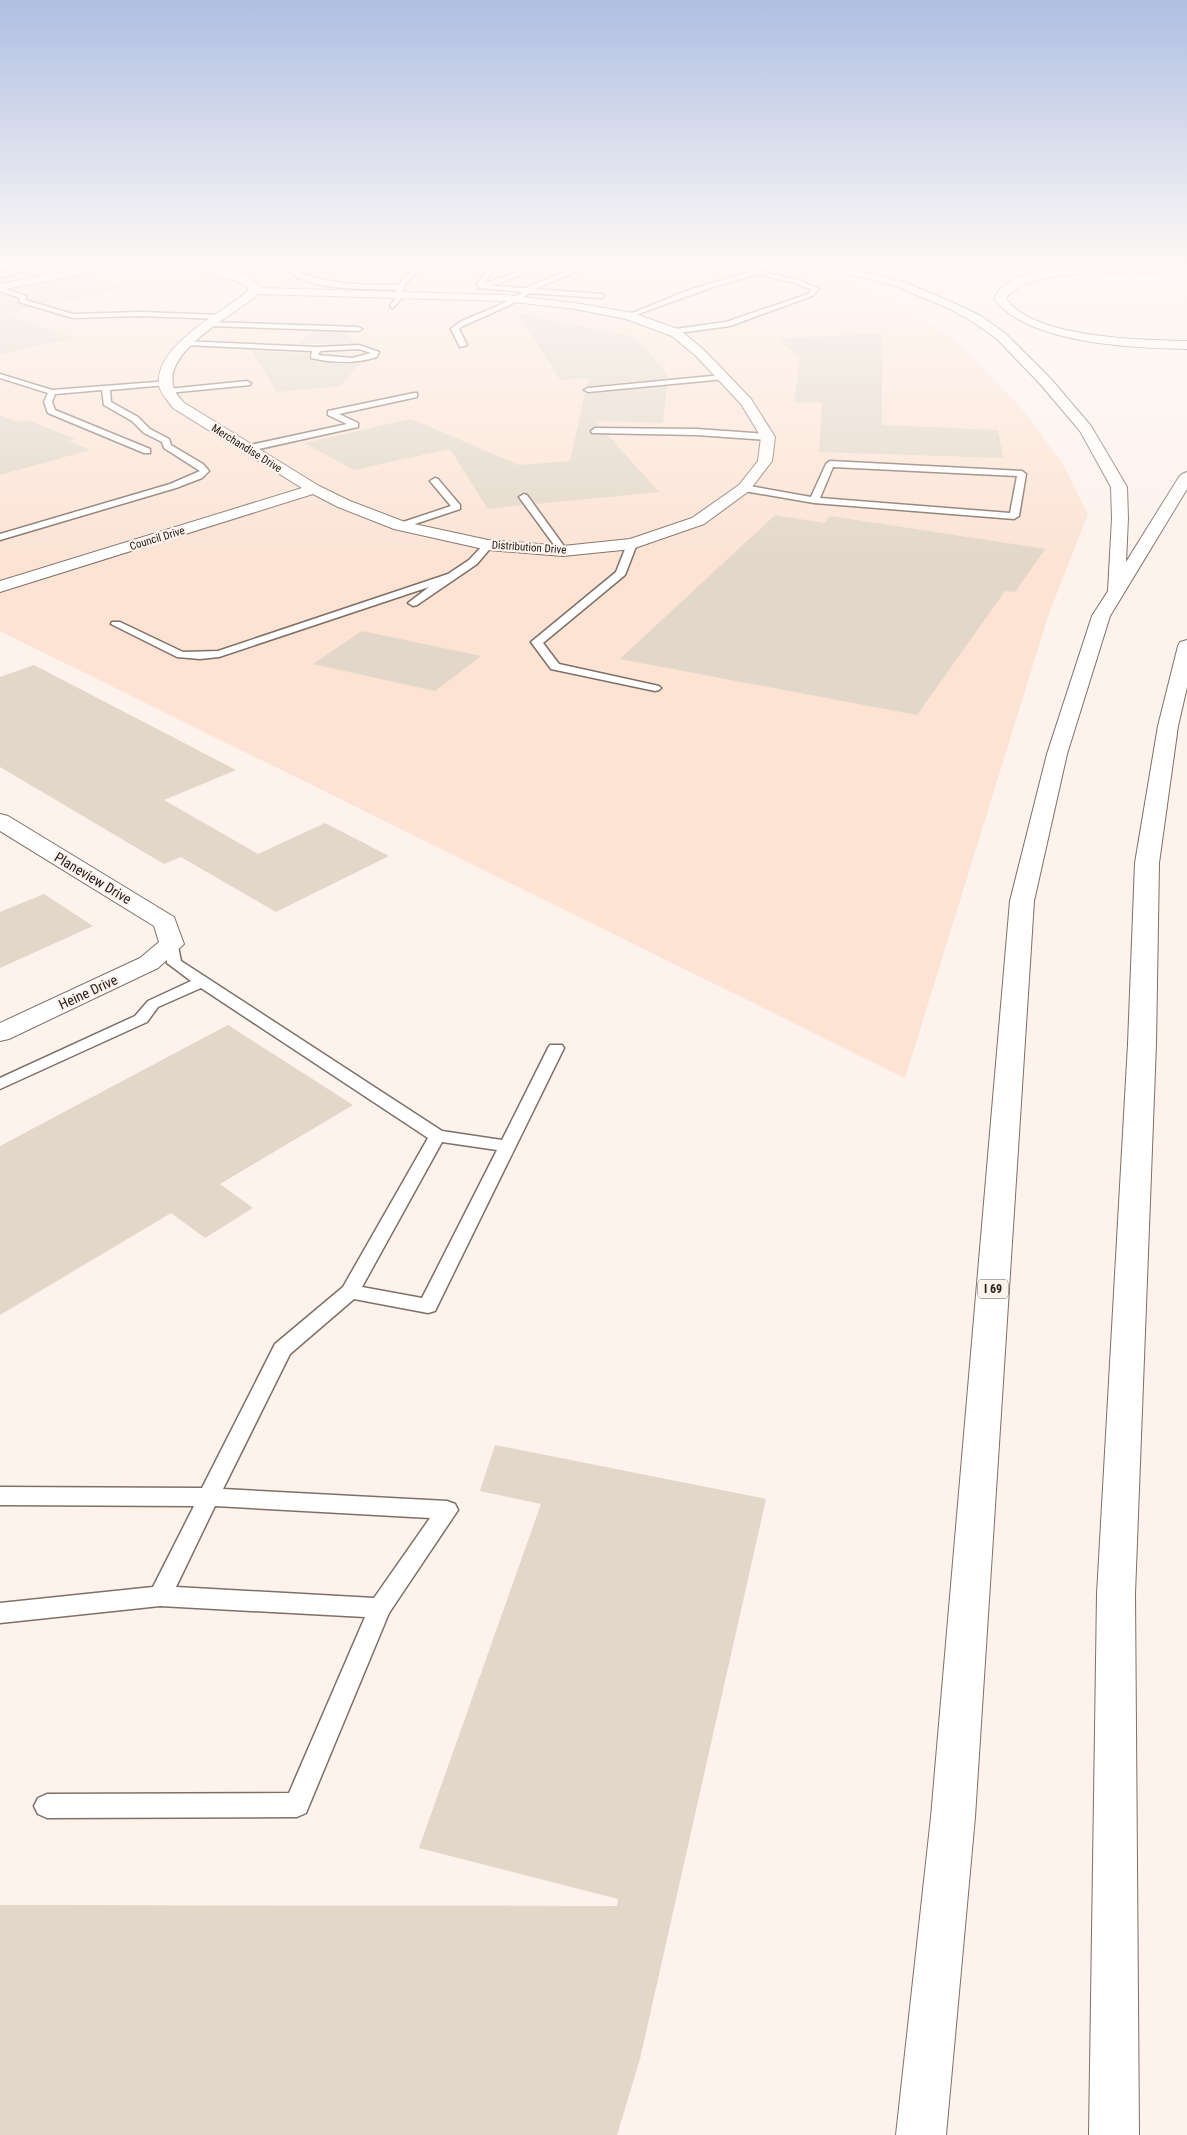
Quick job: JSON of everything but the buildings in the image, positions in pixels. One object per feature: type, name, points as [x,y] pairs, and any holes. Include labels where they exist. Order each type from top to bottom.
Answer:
[{"type":"main road","points":[[167,387],[169,363]]},
{"type":"main road","points":[[709,363],[746,402],[768,436]]},
{"type":"main road","points":[[1027,363],[1086,429],[1119,488],[1120,518],[1116,593]]},
{"type":"main road","name":"Merchandise Drive","points":[[167,387],[178,405],[250,448],[314,490]]},
{"type":"main road","name":"Distribution Drive","points":[[314,490],[400,526],[488,545],[563,551],[632,544],[698,520],[744,488],[765,461],[768,436]]},
{"type":"main road","name":"I 69","points":[[921,2135],[952,1817],[1022,900],[1057,754],[1101,616],[1187,477]]},
{"type":"main road","name":"Council Drive","points":[[1,586],[314,490]]},
{"type":"main road","points":[[1114,2135],[1116,1594],[1142,1054],[1147,863],[1168,726],[1187,646]]},
{"type":"main road","name":"Planeview Drive","points":[[0,821],[165,922],[172,944]]},
{"type":"main road","name":"Heine Drive","points":[[0,1033],[149,963],[172,944]]},
{"type":"lane","points":[[0,376],[52,392],[247,383]]},
{"type":"lane","points":[[588,390],[722,377]]},
{"type":"lane","points":[[0,537],[173,486],[199,476],[205,471],[167,446],[166,441],[147,432],[135,419],[107,402],[106,389]]},
{"type":"lane","points":[[52,392],[48,402],[51,411],[147,452]]},
{"type":"lane","points":[[250,448],[355,425],[331,412],[414,395]]},
{"type":"lane","points":[[595,431],[697,432],[768,436]]},
{"type":"lane","points":[[744,488],[814,500],[1014,516],[1022,474],[830,464],[814,500]]},
{"type":"lane","points":[[400,526],[457,507],[435,481]]},
{"type":"lane","points":[[524,496],[563,551]]},
{"type":"lane","points":[[632,544],[621,573],[537,642],[556,667],[655,688]]},
{"type":"lane","points":[[413,603],[473,562],[488,545]]},
{"type":"lane","points":[[116,624],[181,654],[200,656],[219,654],[453,576]]},
{"type":"lane","points":[[172,944],[174,964],[437,1136],[508,1146]]},
{"type":"lane","points":[[0,1084],[141,1019],[153,1004],[202,982]]},
{"type":"lane","points":[[350,1292],[428,1306],[556,1048]]},
{"type":"lane","points":[[160,1596],[282,1348],[350,1292],[437,1136]]},
{"type":"lane","points":[[0,1496],[209,1497],[447,1510],[380,1608],[297,1805],[47,1806]]},
{"type":"lane","points":[[0,1613],[160,1596],[380,1608]]},
{"type":"shaded area","points":[[0,363],[978,363],[1019,405],[1063,464],[1088,514],[1049,613],[905,1078],[0,631]]}]
